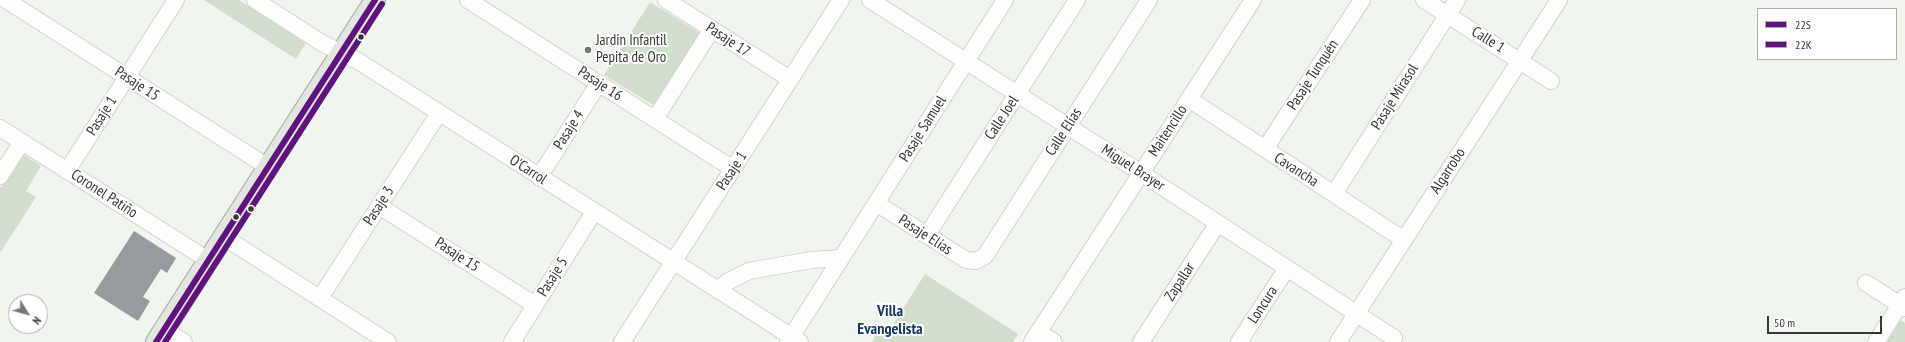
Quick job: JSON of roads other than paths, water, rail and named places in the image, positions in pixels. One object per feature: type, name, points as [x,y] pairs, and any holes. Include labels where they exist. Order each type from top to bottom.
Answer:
[{"type":"main road","points":[[160,336],[375,0]]},
{"type":"street","name":"Pasaje 15","points":[[6,0],[268,167]]},
{"type":"street","name":"Pasaje 1","points":[[68,171],[176,0]]},
{"type":"street","name":"O'Carrol","points":[[255,0],[322,43],[358,61],[718,290],[793,340]]},
{"type":"street","name":"Pasaje 16","points":[[468,0],[733,169]]},
{"type":"street","name":"Pasaje 17","points":[[666,0],[790,79]]},
{"type":"street","name":"Pasaje 1","points":[[622,342],[841,0]]},
{"type":"street","name":"Miguel Brayer","points":[[870,0],[1141,173],[1394,338]]},
{"type":"street","name":"Pasaje Samuel","points":[[793,340],[841,258],[1005,0]]},
{"type":"street","name":"Calle Joel","points":[[927,235],[1077,0]]},
{"type":"street","name":"Calle Elías","points":[[976,260],[988,252],[1149,0]]},
{"type":"street","name":"Maitencillo","points":[[1035,337],[1253,0]]},
{"type":"street","name":"Pasaje Tunquén","points":[[1265,149],[1362,0]]},
{"type":"street","name":"Calle 1","points":[[1424,0],[1551,81]]},
{"type":"street","name":"Pasaje Mirasol","points":[[1334,194],[1457,0]]},
{"type":"street","name":"Algarrobo","points":[[1338,342],[1559,0]]},
{"type":"street","points":[[655,119],[712,29]]},
{"type":"street","name":"Pasaje 4","points":[[539,177],[599,83]]},
{"type":"street","name":"Cavancha","points":[[1189,100],[1404,240]]},
{"type":"street","name":"Pasaje 3","points":[[320,298],[439,113]]},
{"type":"street","name":"Coronel Patiño","points":[[0,128],[208,260]]},
{"type":"street","points":[[0,176],[22,142]]},
{"type":"street","name":"Pasaje Elías","points":[[876,203],[966,260],[976,260]]},
{"type":"street","name":"Pasaje 15","points":[[379,206],[535,305]]},
{"type":"street","name":"Pasaje 5","points":[[512,342],[594,212]]},
{"type":"street","name":"Zapallar","points":[[1141,342],[1218,223]]},
{"type":"street","points":[[224,237],[388,342]]},
{"type":"street","points":[[718,290],[727,282],[749,271],[810,260],[841,258]]},
{"type":"street","name":"Loncura","points":[[1239,342],[1287,268]]},
{"type":"street","points":[[1866,283],[1903,304],[1876,342]]},
{"type":"street","points":[[160,336],[184,342]]},
{"type":"street","points":[[1035,337],[1054,342]]},
{"type":"place","name":"Jardin Infantil Pepita de Oro","points":[[588,50]]},
{"type":"district","name":"Villa Evangelista","points":[[890,320]]}]
